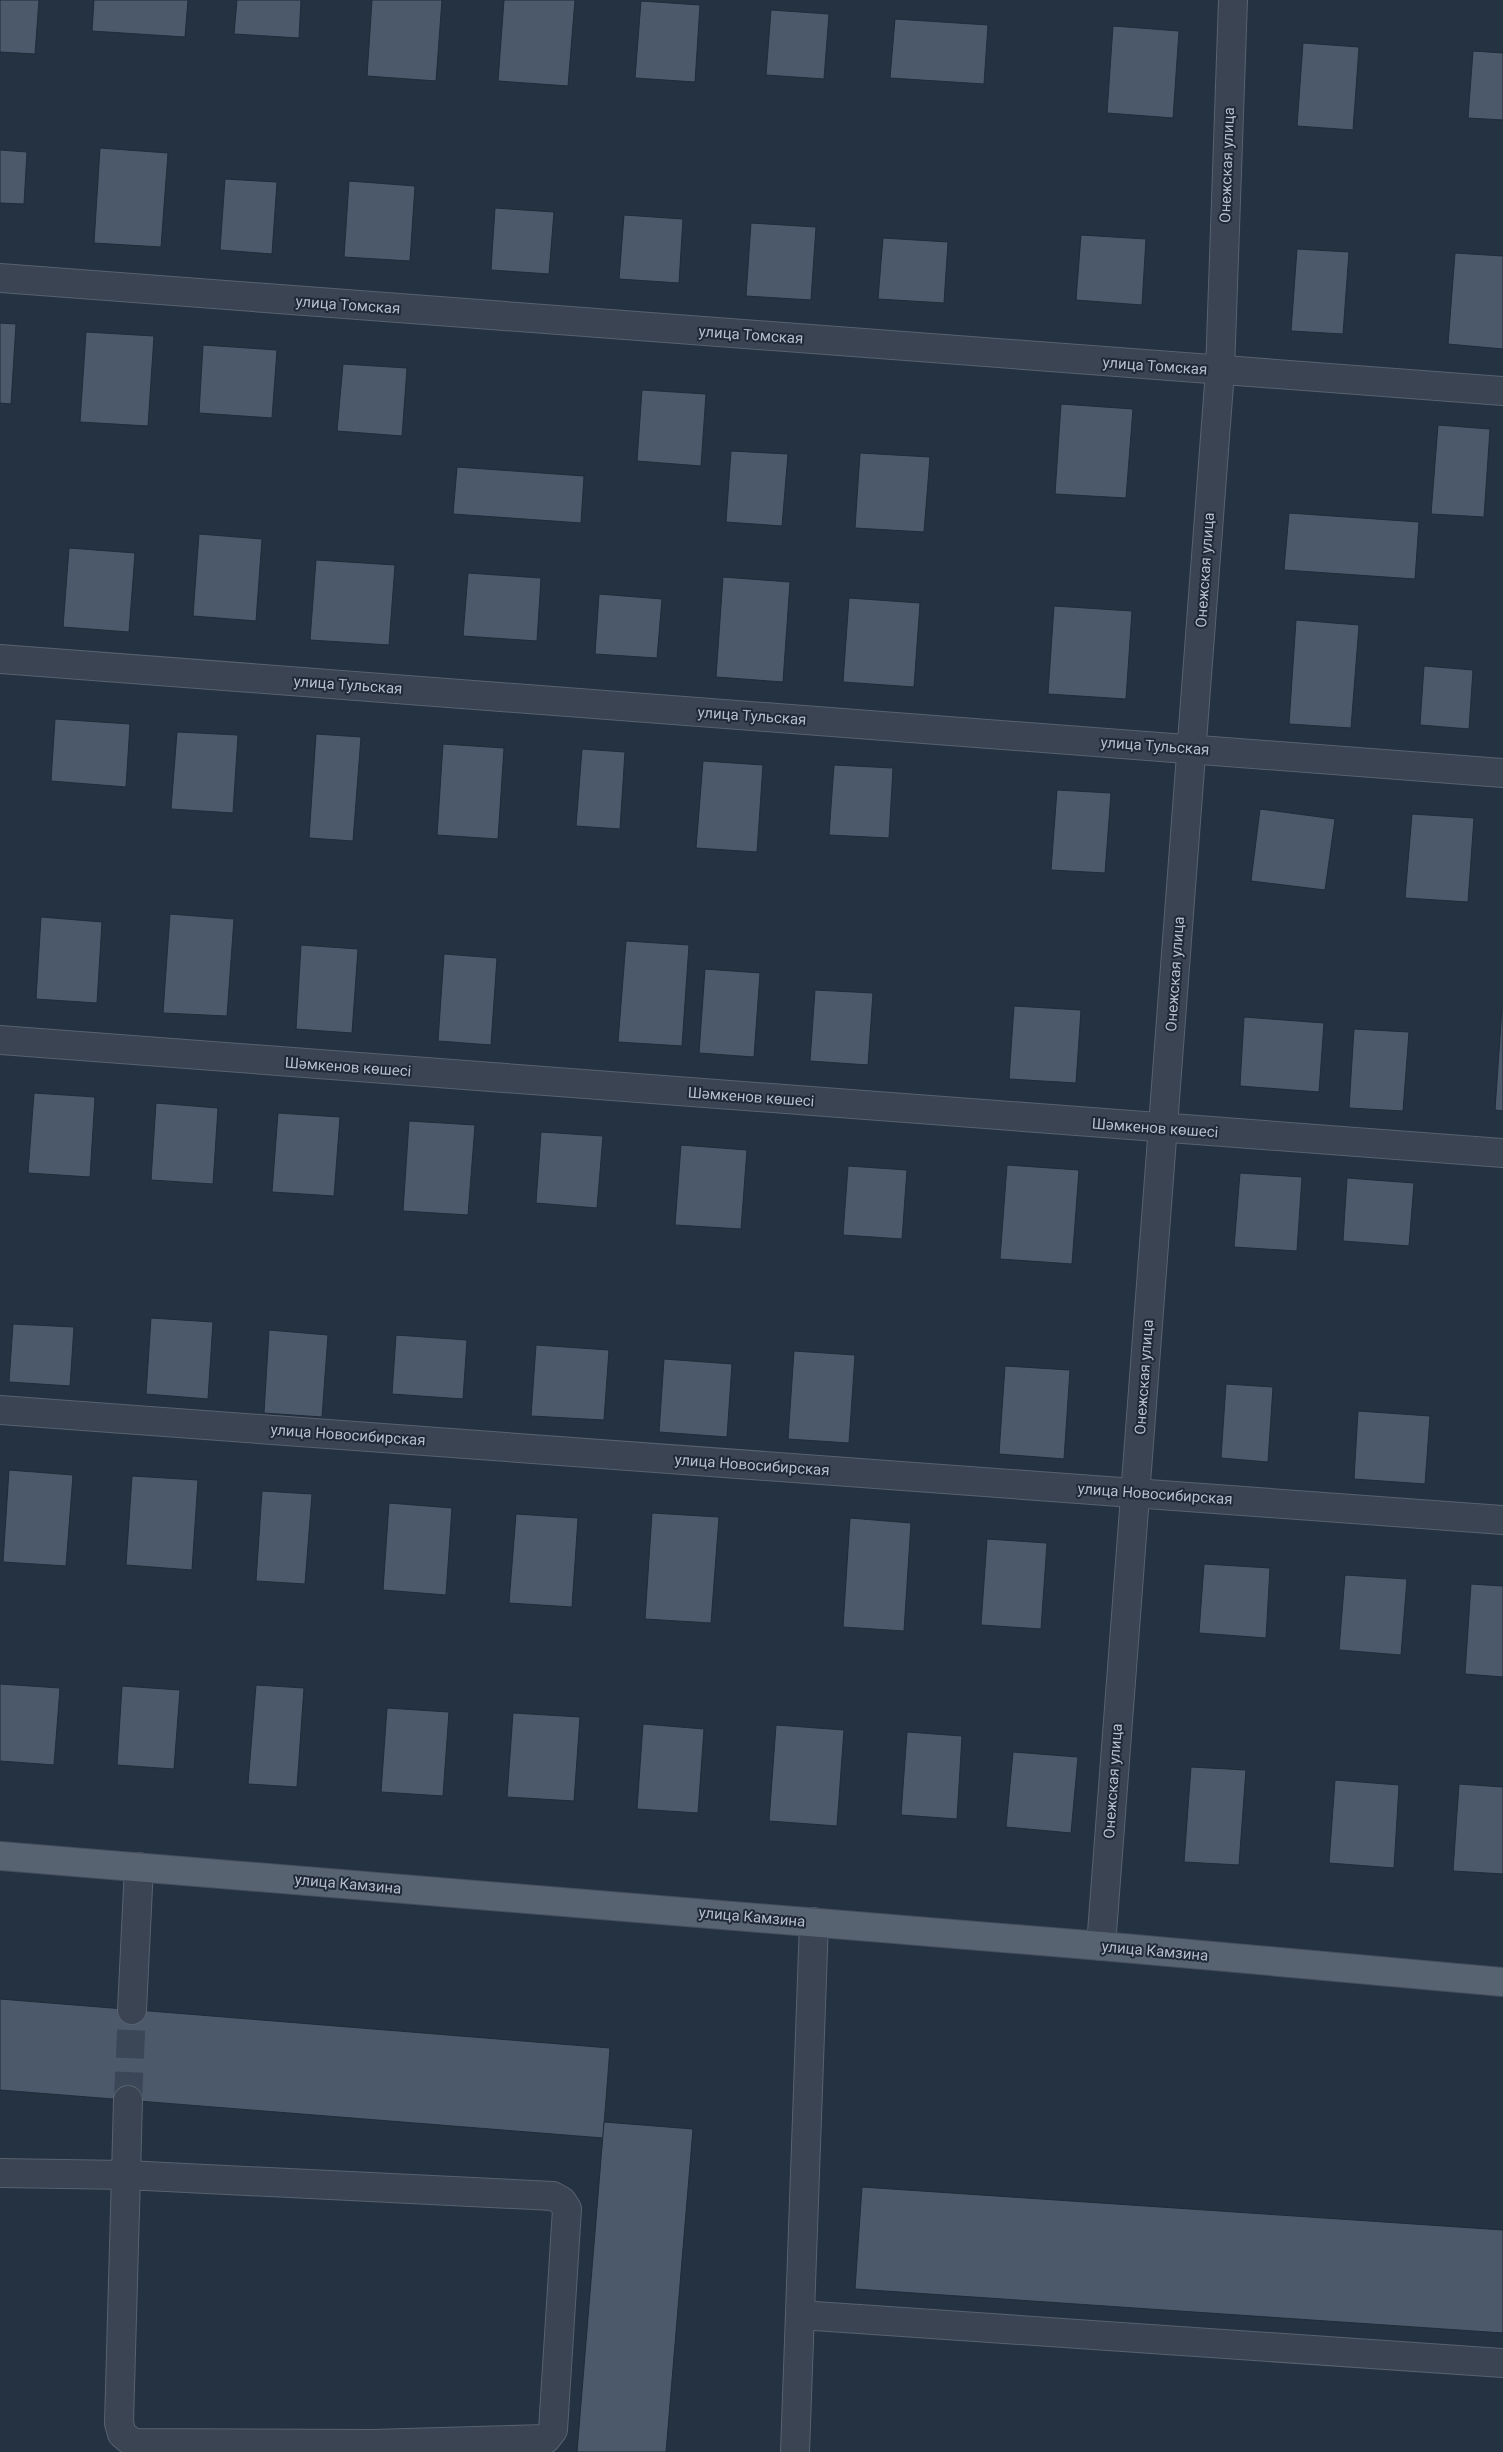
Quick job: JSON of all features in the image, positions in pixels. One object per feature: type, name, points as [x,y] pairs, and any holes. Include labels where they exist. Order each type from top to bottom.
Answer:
[{"type":"main road","name":"улица Камзина","points":[[0,1856],[1101,1946],[1503,1982]]},
{"type":"street","name":"Онежская улица","points":[[1101,1946],[1220,371],[1233,0]]},
{"type":"street","name":"улица Томская","points":[[0,278],[1503,391]]},
{"type":"street","name":"улица Тульская","points":[[0,659],[1503,773]]},
{"type":"street","name":"Шәмкенов көшесі","points":[[0,1040],[1503,1153]]},
{"type":"street","name":"улица Новосибирская","points":[[0,1410],[1503,1520]]},
{"type":"street","points":[[132,2010],[139,1867]]},
{"type":"street","points":[[795,2452],[814,1922]]},
{"type":"street","points":[[0,2174],[126,2175],[553,2196],[562,2201],[567,2209],[553,2430],[546,2439],[372,2444],[133,2443],[122,2434],[119,2423],[126,2175],[128,2100]]},
{"type":"street","points":[[800,2315],[1503,2363]]},
{"type":"building","points":[[0,0],[39,0],[35,54],[0,52]]},
{"type":"building","points":[[94,0],[188,0],[185,37],[92,31]]},
{"type":"building","points":[[237,0],[301,0],[299,38],[234,34]]},
{"type":"building","points":[[372,0],[442,0],[436,81],[367,76]]},
{"type":"building","points":[[504,0],[575,0],[568,86],[498,81]]},
{"type":"building","points":[[641,1],[700,5],[695,82],[635,78]]},
{"type":"building","points":[[771,10],[829,14],[824,79],[766,75]]},
{"type":"building","points":[[895,19],[988,25],[984,84],[890,78]]},
{"type":"building","points":[[1113,26],[1179,31],[1173,118],[1107,113]]},
{"type":"building","points":[[1303,43],[1359,47],[1353,130],[1297,126]]},
{"type":"building","points":[[1473,51],[1503,53],[1503,120],[1468,118]]},
{"type":"building","points":[[100,148],[168,153],[161,247],[94,243]]},
{"type":"building","points":[[0,150],[27,152],[24,204],[0,203]]},
{"type":"building","points":[[225,179],[277,182],[272,254],[220,250]]},
{"type":"building","points":[[349,181],[415,186],[410,261],[344,257]]},
{"type":"building","points":[[495,208],[554,212],[549,274],[491,270]]},
{"type":"building","points":[[624,215],[683,219],[679,283],[619,279]]},
{"type":"building","points":[[751,223],[816,227],[811,300],[746,296]]},
{"type":"building","points":[[1081,235],[1146,239],[1142,305],[1076,300]]},
{"type":"building","points":[[883,238],[948,242],[944,303],[878,299]]},
{"type":"building","points":[[1297,249],[1349,252],[1343,334],[1291,331]]},
{"type":"building","points":[[1455,253],[1503,256],[1503,349],[1448,344]]},
{"type":"building","points":[[0,323],[16,324],[11,404],[0,403]]},
{"type":"building","points":[[86,332],[154,336],[148,426],[80,422]]},
{"type":"building","points":[[203,345],[277,350],[272,418],[199,413]]},
{"type":"building","points":[[343,364],[407,368],[402,436],[337,431]]},
{"type":"building","points":[[642,390],[706,394],[701,466],[637,461]]},
{"type":"building","points":[[1061,404],[1133,409],[1126,498],[1055,494]]},
{"type":"building","points":[[1438,425],[1490,429],[1484,517],[1431,514]]},
{"type":"building","points":[[731,451],[788,454],[782,526],[726,522]]},
{"type":"building","points":[[860,453],[930,457],[924,532],[855,528]]},
{"type":"building","points":[[457,467],[584,476],[581,523],[453,514]]},
{"type":"building","points":[[1289,513],[1419,522],[1415,579],[1284,570]]},
{"type":"building","points":[[199,534],[262,539],[256,621],[193,616]]},
{"type":"building","points":[[69,548],[135,553],[129,632],[63,627]]},
{"type":"building","points":[[316,560],[395,565],[389,645],[310,640]]},
{"type":"building","points":[[468,573],[541,578],[537,641],[463,636]]},
{"type":"building","points":[[723,577],[790,582],[783,682],[716,677]]},
{"type":"building","points":[[599,594],[662,599],[657,658],[595,654]]},
{"type":"building","points":[[849,598],[920,603],[914,687],[843,682]]},
{"type":"building","points":[[1054,606],[1132,611],[1126,699],[1048,694]]},
{"type":"building","points":[[1296,620],[1359,625],[1351,728],[1289,724]]},
{"type":"building","points":[[1424,666],[1473,670],[1469,729],[1420,725]]},
{"type":"building","points":[[55,719],[130,724],[126,787],[51,781]]},
{"type":"building","points":[[177,732],[238,735],[233,813],[171,809]]},
{"type":"building","points":[[316,734],[361,737],[353,841],[309,838]]},
{"type":"building","points":[[443,744],[504,748],[498,839],[437,835]]},
{"type":"building","points":[[582,749],[625,752],[620,829],[576,826]]},
{"type":"building","points":[[703,761],[763,765],[757,852],[696,848]]},
{"type":"building","points":[[834,765],[893,768],[889,838],[829,835]]},
{"type":"building","points":[[1057,790],[1111,793],[1105,873],[1051,870]]},
{"type":"building","points":[[1260,809],[1335,819],[1325,890],[1251,881]]},
{"type":"building","points":[[1412,814],[1474,818],[1468,902],[1405,898]]},
{"type":"building","points":[[170,914],[234,919],[227,1016],[163,1013]]},
{"type":"building","points":[[41,917],[102,922],[97,1003],[36,999]]},
{"type":"building","points":[[626,941],[689,945],[682,1046],[618,1042]]},
{"type":"building","points":[[301,945],[358,949],[352,1033],[296,1029]]},
{"type":"building","points":[[444,954],[497,958],[491,1045],[438,1041]]},
{"type":"building","points":[[705,969],[760,973],[754,1057],[699,1053]]},
{"type":"building","points":[[815,990],[873,993],[868,1065],[810,1061]]},
{"type":"building","points":[[1014,1006],[1081,1010],[1076,1083],[1009,1079]]},
{"type":"building","points":[[1503,1008],[1503,1111],[1495,1110]]},
{"type":"building","points":[[1244,1017],[1324,1023],[1319,1092],[1240,1086]]},
{"type":"building","points":[[1354,1029],[1409,1032],[1403,1111],[1349,1108]]},
{"type":"building","points":[[34,1093],[95,1097],[90,1177],[28,1173]]},
{"type":"building","points":[[156,1103],[218,1108],[213,1184],[151,1180]]},
{"type":"building","points":[[278,1113],[340,1117],[334,1196],[272,1192]]},
{"type":"building","points":[[409,1121],[475,1125],[468,1215],[403,1211]]},
{"type":"building","points":[[541,1132],[603,1136],[597,1208],[536,1203]]},
{"type":"building","points":[[681,1145],[747,1150],[741,1229],[675,1225]]},
{"type":"building","points":[[1007,1165],[1079,1170],[1072,1264],[1000,1259]]},
{"type":"building","points":[[848,1166],[907,1170],[902,1239],[843,1235]]},
{"type":"building","points":[[1240,1173],[1302,1177],[1297,1251],[1234,1247]]},
{"type":"building","points":[[1347,1178],[1414,1183],[1409,1246],[1343,1241]]},
{"type":"building","points":[[151,1318],[213,1322],[208,1399],[146,1394]]},
{"type":"building","points":[[13,1324],[74,1327],[70,1386],[9,1382]]},
{"type":"building","points":[[269,1330],[328,1335],[322,1417],[264,1413]]},
{"type":"building","points":[[396,1335],[467,1340],[463,1399],[392,1394]]},
{"type":"building","points":[[536,1345],[609,1350],[604,1420],[531,1416]]},
{"type":"building","points":[[794,1351],[855,1355],[849,1443],[788,1439]]},
{"type":"building","points":[[664,1359],[732,1364],[727,1437],[659,1432]]},
{"type":"building","points":[[1005,1366],[1070,1370],[1064,1459],[999,1454]]},
{"type":"building","points":[[1226,1384],[1273,1387],[1268,1462],[1221,1458]]},
{"type":"building","points":[[1358,1411],[1430,1416],[1425,1484],[1354,1479]]},
{"type":"building","points":[[9,1470],[73,1475],[66,1566],[3,1562]]},
{"type":"building","points":[[132,1476],[198,1480],[192,1570],[126,1565]]},
{"type":"building","points":[[262,1491],[312,1494],[305,1584],[256,1581]]},
{"type":"building","points":[[389,1503],[452,1508],[446,1595],[383,1590]]},
{"type":"building","points":[[652,1513],[719,1517],[711,1623],[645,1619]]},
{"type":"building","points":[[516,1514],[578,1518],[572,1607],[509,1603]]},
{"type":"building","points":[[850,1518],[911,1523],[904,1631],[843,1627]]},
{"type":"building","points":[[987,1539],[1047,1543],[1041,1629],[981,1625]]},
{"type":"building","points":[[1204,1564],[1270,1568],[1266,1638],[1199,1633]]},
{"type":"building","points":[[1345,1575],[1407,1579],[1401,1655],[1339,1650]]},
{"type":"building","points":[[1471,1584],[1503,1586],[1503,1677],[1465,1674]]},
{"type":"building","points":[[0,1684],[60,1688],[54,1765],[0,1761]]},
{"type":"building","points":[[256,1685],[304,1688],[297,1787],[248,1784]]},
{"type":"building","points":[[122,1686],[180,1690],[174,1769],[117,1765]]},
{"type":"building","points":[[387,1708],[449,1712],[443,1796],[381,1792]]},
{"type":"building","points":[[513,1713],[580,1717],[574,1801],[507,1797]]},
{"type":"building","points":[[643,1724],[704,1729],[698,1813],[637,1809]]},
{"type":"building","points":[[776,1725],[844,1730],[837,1826],[769,1821]]},
{"type":"building","points":[[907,1732],[962,1736],[957,1819],[901,1815]]},
{"type":"building","points":[[1013,1752],[1078,1757],[1071,1833],[1006,1827]]},
{"type":"building","points":[[1191,1767],[1246,1770],[1239,1865],[1184,1862]]},
{"type":"building","points":[[1335,1780],[1399,1785],[1394,1868],[1329,1863]]},
{"type":"building","points":[[1459,1784],[1503,1787],[1503,1874],[1453,1871]]},
{"type":"building","points":[[0,1999],[610,2048],[603,2138],[0,2090]]},
{"type":"building","points":[[604,2122],[693,2129],[666,2452],[577,2452]]},
{"type":"building","points":[[862,2187],[1503,2230],[1503,2333],[855,2289]]},
{"type":"tunnel","points":[[128,2100],[132,2010]]}]
